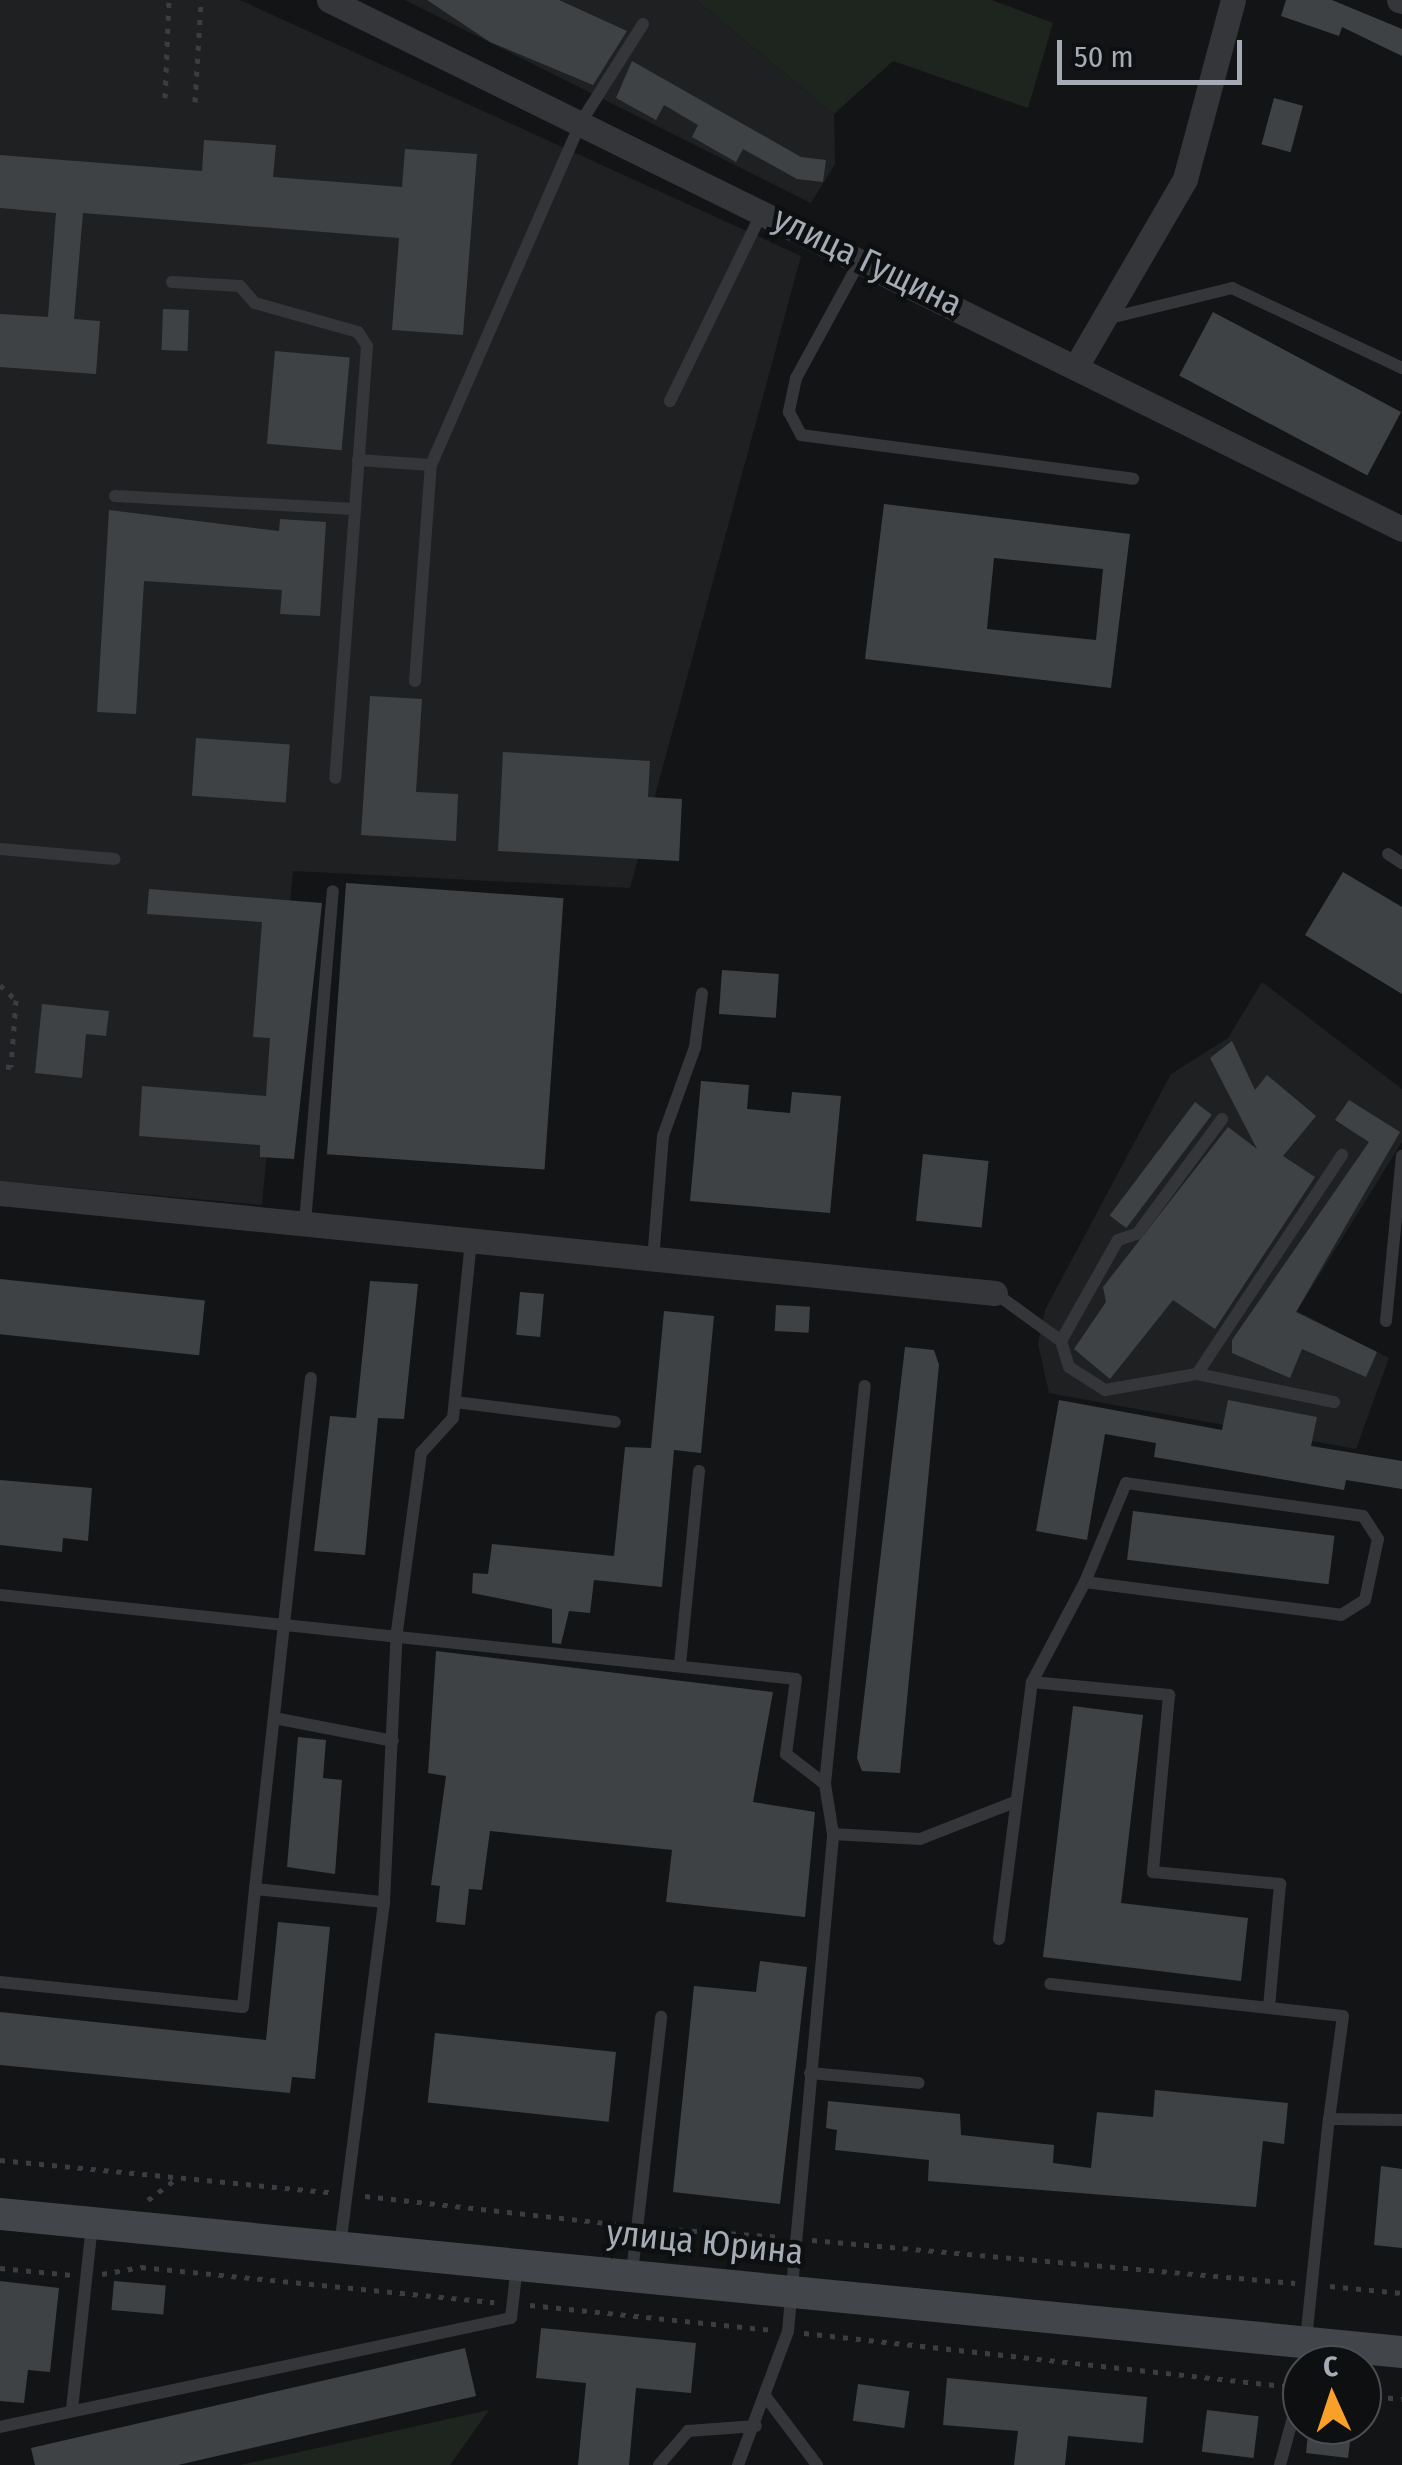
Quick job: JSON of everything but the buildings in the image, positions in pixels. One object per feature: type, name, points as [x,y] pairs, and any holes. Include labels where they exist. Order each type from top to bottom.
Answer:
[{"type":"main road","name":"улица Юрина","points":[[0,2214],[1402,2352]]},
{"type":"street","name":"улица Гущина","points":[[329,0],[1078,363],[1402,529]]},
{"type":"street","points":[[1078,363],[1185,179],[1232,0]]},
{"type":"street","points":[[0,1193],[994,1293]]},
{"type":"lane","points":[[415,682],[430,466],[580,122],[643,24]]},
{"type":"lane","points":[[670,401],[763,210]]},
{"type":"lane","points":[[861,258],[796,378],[789,412],[801,434],[1133,479]]},
{"type":"lane","points":[[172,282],[240,286],[255,303],[358,332],[367,346],[335,778]]},
{"type":"lane","points":[[1104,320],[1232,288],[1402,368]]},
{"type":"lane","points":[[358,460],[430,466]]},
{"type":"lane","points":[[115,496],[354,509]]},
{"type":"lane","points":[[0,848],[115,859]]},
{"type":"lane","points":[[1388,854],[1402,862]]},
{"type":"lane","points":[[305,1222],[333,892]]},
{"type":"lane","points":[[652,1260],[663,1136],[696,1047],[702,994]]},
{"type":"lane","points":[[1061,1341],[1118,1240],[1138,1234],[1222,1119]]},
{"type":"lane","points":[[1198,1374],[1342,1155]]},
{"type":"lane","points":[[1386,1322],[1402,1156]]},
{"type":"lane","points":[[340,2246],[384,1902],[397,1630],[421,1453],[453,1418],[471,1240]]},
{"type":"lane","points":[[994,1293],[1061,1341],[1068,1366],[1106,1390],[1198,1374],[1334,1402]]},
{"type":"lane","points":[[0,1982],[243,2006],[311,1378]]},
{"type":"lane","points":[[738,2465],[756,2426],[788,2331],[833,1834],[826,1784],[865,1386]]},
{"type":"lane","points":[[454,1402],[615,1422]]},
{"type":"lane","points":[[680,1665],[699,1472]]},
{"type":"lane","points":[[999,1939],[1032,1682],[1085,1582],[1126,1483],[1364,1516],[1378,1540],[1365,1600],[1341,1615],[1085,1582]]},
{"type":"lane","points":[[0,1594],[397,1630],[796,1680],[786,1754],[826,1784]]},
{"type":"lane","points":[[1032,1682],[1168,1695],[1152,1872],[1280,1884],[1270,2008]]},
{"type":"lane","points":[[274,1718],[393,1740]]},
{"type":"lane","points":[[833,1834],[920,1838],[1015,1802]]},
{"type":"lane","points":[[255,1889],[384,1902]]},
{"type":"lane","points":[[1050,1984],[1343,2016],[1302,2345]]},
{"type":"lane","points":[[632,2275],[660,2017]]},
{"type":"lane","points":[[810,2073],[919,2084]]},
{"type":"lane","points":[[1329,2120],[1402,2120]]},
{"type":"lane","points":[[72,2409],[92,2222]]},
{"type":"lane","points":[[0,2427],[512,2318],[517,2263]]},
{"type":"lane","points":[[766,2397],[816,2465]]},
{"type":"lane","points":[[659,2465],[688,2431],[756,2426]]},
{"type":"path","points":[[165,98],[169,0]]},
{"type":"path","points":[[196,102],[201,0]]},
{"type":"path","points":[[0,984],[16,1000],[11,1067],[0,1066]]},
{"type":"path","points":[[0,2160],[637,2227],[1402,2293]]},
{"type":"path","points":[[145,2202],[179,2177]]},
{"type":"path","points":[[0,2268],[86,2276],[142,2267],[788,2331],[1282,2386]]},
{"type":"shaded area","points":[[0,0],[240,0],[801,256],[630,888],[293,871],[262,1205],[0,1181]]},
{"type":"shaded area","points":[[405,0],[696,0],[834,114],[835,164],[811,203]]},
{"type":"shaded area","points":[[696,0],[992,0],[1053,23],[1028,108],[893,61],[834,114]]},
{"type":"shaded area","points":[[1262,982],[1402,1089],[1402,1142],[1297,1311],[1389,1358],[1356,1449],[1049,1393],[1038,1344],[1045,1310],[1171,1074],[1228,1038]]},
{"type":"shaded area","points":[[489,2410],[450,2465],[240,2465]]}]
